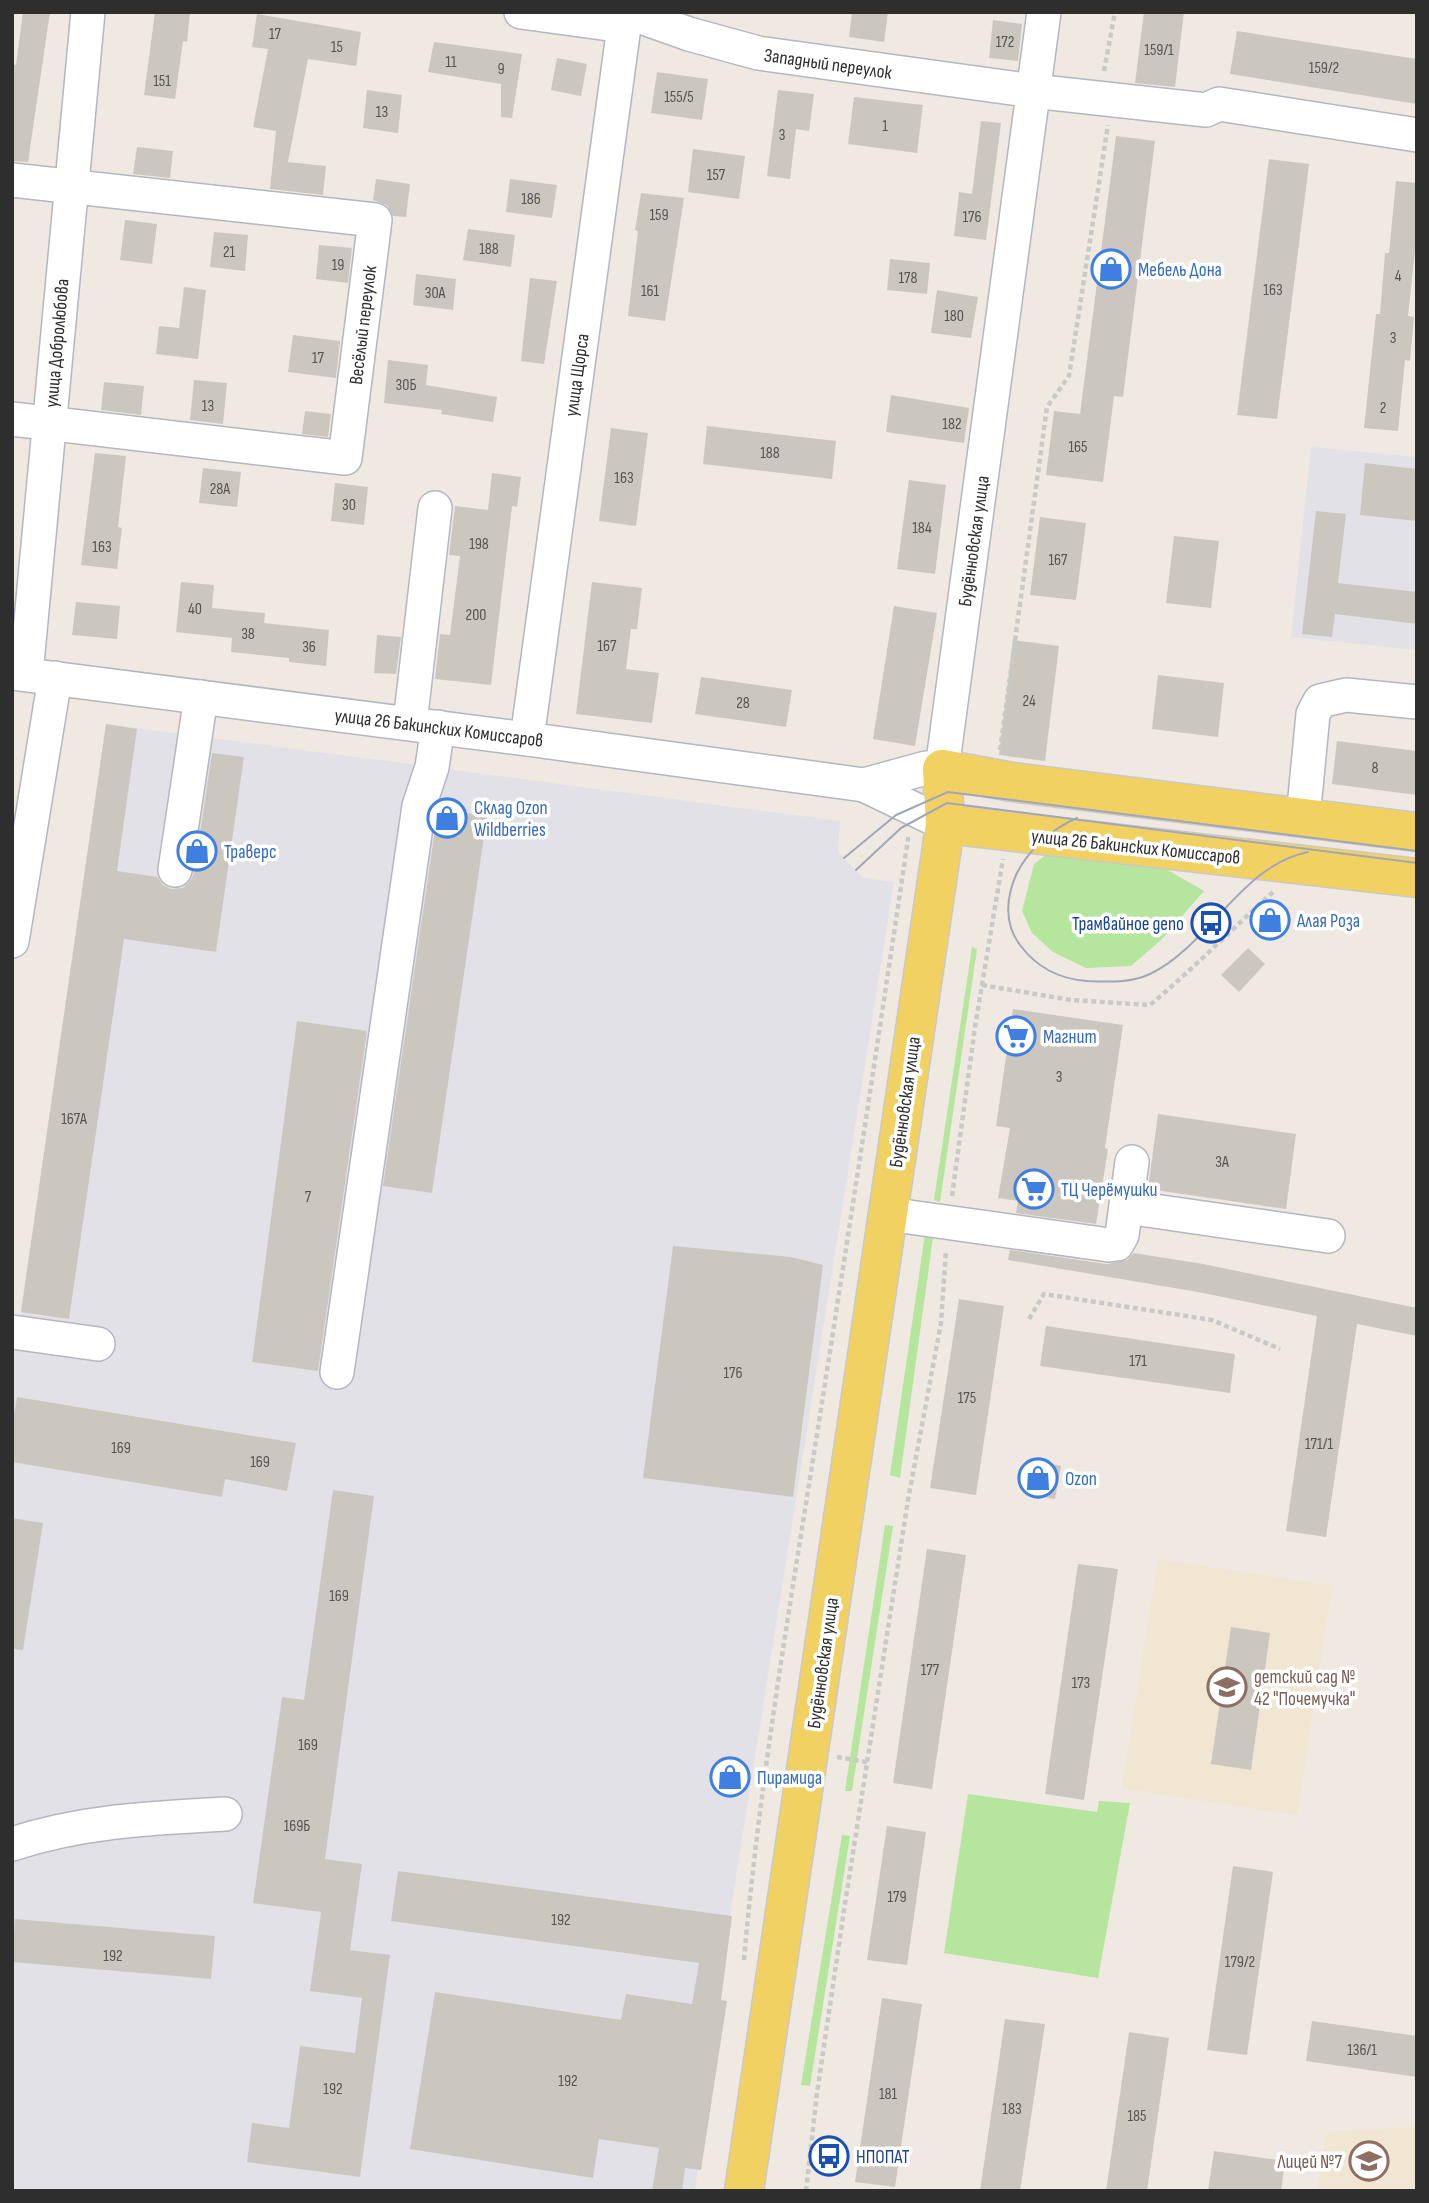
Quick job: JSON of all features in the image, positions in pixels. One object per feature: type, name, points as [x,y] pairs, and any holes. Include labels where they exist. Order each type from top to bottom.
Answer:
[{"type":"main road","name":"улица 26 Бакинских Комиссаров","points":[[942,769],[1012,782],[1417,832]]},
{"type":"main road","name":"Будённовская улица","points":[[744,2191],[945,824],[942,769]]},
{"type":"main road","name":"улица 26 Бакинских Комиссаров","points":[[945,824],[1417,877]]},
{"type":"street","name":"улица Добролюбова","points":[[12,941],[49,424],[88,12]]},
{"type":"street","name":"Западный переулок","points":[[521,12],[626,17],[758,53],[1033,91],[1206,110],[1219,104],[1417,135]]},
{"type":"street","name":"Будённовская улица","points":[[942,769],[1045,12]]},
{"type":"street","name":"улица Щорса","points":[[527,739],[626,17]]},
{"type":"street","name":"Весёлый переулок","points":[[12,180],[374,220],[345,458],[12,419]]},
{"type":"street","points":[[337,1372],[419,806],[432,767],[424,725],[436,508]]},
{"type":"street","name":"улица 26 Бакинских Комиссаров","points":[[31,675],[864,785],[945,824]]},
{"type":"street","points":[[1303,818],[1313,714],[1321,701],[1346,695],[1417,702]]},
{"type":"street","points":[[175,870],[201,697]]},
{"type":"street","name":"улица 26 Бакинских Комиссаров","points":[[864,785],[926,768],[942,769]]},
{"type":"street","points":[[888,1214],[1117,1244],[1122,1235],[1132,1162]]},
{"type":"street","points":[[1126,1208],[1328,1236]]},
{"type":"street","points":[[12,1332],[97,1344]]},
{"type":"street","points":[[12,1844],[51,1831],[134,1819],[225,1814]]},
{"type":"path","points":[[999,761],[1046,407],[1069,376],[1108,131],[1103,76],[1115,12]]},
{"type":"path","points":[[806,2191],[817,2093],[847,1891],[906,1513],[941,1322],[949,1222],[1006,831]]},
{"type":"path","points":[[982,985],[1071,1000],[1150,1004],[1195,967],[1275,891]]},
{"type":"path","points":[[1029,1319],[1044,1294],[1213,1320],[1280,1349]]},
{"type":"shaded area","points":[[1311,447],[1417,457],[1417,650],[1291,637]]},
{"type":"shaded area","points":[[106,724],[840,821],[838,852],[863,878],[894,882],[731,1908],[695,2191],[12,2191],[12,1371]]},
{"type":"shaded area","name":"детский сад № 42 \"Почемучка\"","points":[[1158,1559],[1332,1586],[1297,1815],[1122,1788]]},
{"type":"shaded area","name":"Лицей №7","points":[[1417,2127],[1417,2191],[1317,2191],[1327,2132]]},
{"type":"green space","points":[[1051,851],[1154,862],[1204,891],[1161,940],[1131,966],[1086,968],[1053,952],[1032,933],[1022,911],[1034,864]]},
{"type":"green space","points":[[972,947],[977,949],[940,1202],[934,1200]]},
{"type":"green space","points":[[925,1234],[933,1237],[900,1478],[890,1475]]},
{"type":"green space","points":[[885,1525],[893,1526],[852,1791],[845,1791]]},
{"type":"green space","points":[[968,1794],[1097,1812],[1099,1801],[1130,1803],[1098,1978],[944,1953]]},
{"type":"green space","points":[[842,1835],[850,1836],[810,2086],[801,2085]]},
{"type":"building","points":[[23,12],[50,12],[28,162],[12,161],[12,64],[16,65]]},
{"type":"building","points":[[155,12],[190,12],[187,42],[183,41],[175,99],[144,95]]},
{"type":"building","points":[[852,12],[888,12],[884,42],[849,37]]},
{"type":"building","points":[[1144,12],[1184,12],[1175,87],[1135,83]]},
{"type":"building","points":[[257,14],[361,32],[356,66],[308,59],[288,162],[326,166],[323,195],[270,189],[276,131],[253,127],[268,49],[252,47]]},
{"type":"building","points":[[993,20],[1022,24],[1018,61],[989,58]]},
{"type":"building","points":[[1237,31],[1417,59],[1417,104],[1230,74]]},
{"type":"building","points":[[434,42],[522,54],[512,118],[501,117],[501,84],[428,72]]},
{"type":"building","points":[[557,58],[587,64],[581,96],[551,90]]},
{"type":"building","points":[[657,72],[708,79],[702,120],[651,113]]},
{"type":"building","points":[[367,90],[402,95],[398,133],[363,128]]},
{"type":"building","points":[[778,90],[814,94],[809,131],[796,129],[790,179],[767,176]]},
{"type":"building","points":[[854,97],[923,105],[917,153],[848,144]]},
{"type":"building","points":[[981,121],[1001,123],[986,240],[954,236],[959,192],[972,194]]},
{"type":"building","points":[[1116,136],[1155,141],[1123,397],[1114,396],[1103,482],[1046,475],[1054,411],[1080,414]]},
{"type":"building","points":[[137,147],[173,151],[170,178],[133,174]]},
{"type":"building","points":[[693,149],[745,156],[739,199],[688,192]]},
{"type":"building","points":[[1269,159],[1309,164],[1277,419],[1237,415]]},
{"type":"building","points":[[376,179],[410,184],[406,217],[393,216],[387,205],[373,200]]},
{"type":"building","points":[[510,179],[557,185],[552,218],[506,212]]},
{"type":"building","points":[[1396,181],[1417,183],[1417,232],[1408,316],[1414,317],[1410,361],[1405,360],[1398,431],[1364,428],[1376,314],[1380,314],[1385,253],[1389,253]]},
{"type":"building","points":[[641,193],[684,198],[665,321],[628,316]]},
{"type":"building","points":[[125,220],[157,224],[152,264],[120,260]]},
{"type":"building","points":[[468,229],[515,235],[511,267],[463,260]]},
{"type":"building","points":[[214,232],[248,235],[245,271],[210,267]]},
{"type":"building","points":[[319,245],[352,248],[348,283],[316,279]]},
{"type":"building","points":[[890,259],[930,263],[927,294],[887,290]]},
{"type":"building","points":[[416,274],[456,279],[453,310],[413,305]]},
{"type":"building","points":[[530,278],[557,281],[544,364],[521,361]]},
{"type":"building","points":[[184,287],[206,290],[198,359],[156,354],[159,326],[179,328]]},
{"type":"building","points":[[937,290],[978,297],[971,338],[931,333]]},
{"type":"building","points":[[293,335],[340,341],[336,378],[288,372]]},
{"type":"building","points":[[388,360],[428,365],[426,385],[497,397],[493,422],[441,414],[442,410],[384,403]]},
{"type":"building","points":[[194,380],[227,383],[223,424],[190,420]]},
{"type":"building","points":[[104,382],[144,386],[141,415],[101,410]]},
{"type":"building","points":[[891,395],[969,408],[964,443],[886,432]]},
{"type":"building","points":[[305,411],[331,414],[328,437],[302,434]]},
{"type":"building","points":[[707,426],[836,441],[832,479],[703,464]]},
{"type":"building","points":[[611,428],[648,433],[636,526],[599,521]]},
{"type":"building","points":[[95,453],[126,456],[118,527],[122,528],[117,569],[81,565]]},
{"type":"building","points":[[1365,463],[1417,469],[1417,521],[1360,515]]},
{"type":"building","points":[[203,468],[241,472],[237,507],[199,503]]},
{"type":"building","points":[[492,473],[521,477],[517,507],[512,506],[491,685],[435,679],[440,634],[450,635],[460,556],[449,555],[455,506],[488,510]]},
{"type":"building","points":[[909,480],[946,485],[935,574],[897,569]]},
{"type":"building","points":[[335,483],[368,487],[364,525],[331,521]]},
{"type":"building","points":[[1316,511],[1346,514],[1338,583],[1417,592],[1417,624],[1335,614],[1332,637],[1302,634]]},
{"type":"building","points":[[1040,517],[1086,523],[1076,600],[1030,595]]},
{"type":"building","points":[[1174,536],[1219,541],[1211,608],[1166,603]]},
{"type":"building","points":[[181,582],[214,585],[212,608],[265,613],[264,623],[329,630],[326,666],[289,662],[289,658],[231,652],[232,638],[176,632]]},
{"type":"building","points":[[592,582],[642,588],[637,629],[631,629],[626,669],[659,673],[652,723],[576,714]]},
{"type":"building","points":[[76,602],[120,606],[117,639],[72,635]]},
{"type":"building","points":[[894,606],[937,613],[915,746],[873,739]]},
{"type":"building","points":[[377,635],[401,637],[396,674],[374,673]]},
{"type":"building","points":[[1013,640],[1059,646],[1045,761],[999,755]]},
{"type":"building","points":[[1158,675],[1224,683],[1218,737],[1152,729]]},
{"type":"building","points":[[701,677],[792,690],[786,727],[695,714]]},
{"type":"building","points":[[106,724],[137,729],[117,871],[157,877],[163,885],[171,889],[183,888],[194,874],[212,753],[244,757],[216,952],[124,939],[69,1319],[21,1312]]},
{"type":"building","points":[[1337,741],[1417,751],[1417,795],[1332,784]]},
{"type":"building","points":[[438,809],[487,816],[432,1193],[383,1186]]},
{"type":"building","points":[[1248,948],[1265,964],[1239,992],[1221,975]]},
{"type":"building","points":[[1013,1009],[1123,1025],[1096,1224],[1016,1213],[1018,1201],[998,1198],[1010,1128],[996,1126]]},
{"type":"building","points":[[297,1021],[367,1031],[318,1371],[252,1362]]},
{"type":"building","points":[[1158,1114],[1296,1134],[1286,1209],[1148,1189]]},
{"type":"building","points":[[673,1246],[791,1257],[823,1265],[793,1497],[643,1478]]},
{"type":"building","points":[[1010,1250],[1107,1264],[1127,1260],[1134,1253],[1203,1264],[1417,1308],[1417,1336],[1357,1324],[1326,1537],[1286,1531],[1317,1316],[1198,1292],[1008,1260]]},
{"type":"building","points":[[959,1299],[1004,1306],[976,1495],[930,1488]]},
{"type":"building","points":[[1046,1326],[1235,1354],[1230,1393],[1040,1366]]},
{"type":"building","points":[[17,1397],[296,1443],[287,1491],[225,1479],[222,1497],[12,1462],[12,1427]]},
{"type":"building","points":[[1043,1462],[1061,1466],[1055,1499],[1037,1496]]},
{"type":"building","points":[[333,1490],[374,1496],[325,1859],[362,1864],[350,1950],[390,1955],[360,2177],[247,2162],[252,2123],[289,2128],[300,2046],[355,2053],[362,1998],[310,1991],[321,1912],[253,1903],[282,1697],[304,1700]]},
{"type":"building","points":[[12,1518],[43,1523],[23,1650],[12,1649]]},
{"type":"building","points":[[927,1549],[966,1555],[932,1789],[893,1783]]},
{"type":"building","points":[[1078,1564],[1118,1569],[1084,1800],[1045,1794]]},
{"type":"building","points":[[1231,1627],[1270,1633],[1251,1770],[1211,1764]]},
{"type":"building","points":[[887,1826],[926,1832],[907,1965],[867,1960]]},
{"type":"building","points":[[1233,1866],[1273,1872],[1247,2055],[1207,2050]]},
{"type":"building","points":[[398,1871],[732,1916],[721,2000],[727,2001],[701,2170],[685,2168],[682,2191],[652,2191],[659,2148],[599,2139],[593,2178],[410,2149],[435,1992],[621,2020],[626,1994],[692,2004],[699,1963],[391,1921]]},
{"type":"building","points":[[15,1919],[215,1936],[211,1979],[12,1962]]},
{"type":"building","points":[[882,1998],[922,2004],[895,2187],[855,2182]]},
{"type":"building","points":[[1005,2019],[1045,2024],[1020,2191],[980,2191]]},
{"type":"building","points":[[1312,2021],[1417,2036],[1417,2077],[1306,2061]]},
{"type":"building","points":[[1129,2032],[1169,2038],[1147,2191],[1106,2191]]},
{"type":"building","points":[[1214,2151],[1285,2161],[1281,2191],[1208,2191]]},
{"type":"tram line","points":[[844,858],[896,815],[948,792],[1417,851]]},
{"type":"tram line","points":[[856,870],[901,828],[947,803],[1417,863]]},
{"type":"tram line","points":[[1077,818],[1050,834],[1027,857],[1016,875],[1008,911],[1015,937],[1027,953],[1049,971],[1077,980],[1119,981],[1150,974],[1190,945],[1263,873],[1284,860],[1308,852]]},
{"type":"place","name":"Мебель Дона","points":[[1111,269]]},
{"type":"place","name":"Склад Ozon Wildberries","points":[[447,818]]},
{"type":"place","name":"Траверс","points":[[197,851]]},
{"type":"place","name":"Алая Роза","points":[[1270,920]]},
{"type":"place","name":"Трамвайное депо","points":[[1211,923]]},
{"type":"place","name":"Магнит","points":[[1016,1036]]},
{"type":"place","name":"ТЦ Черёмушки","points":[[1034,1189]]},
{"type":"place","name":"Ozon","points":[[1038,1478]]},
{"type":"place","name":"детский сад № 42 \"Почемучка\"","points":[[1227,1687]]},
{"type":"place","name":"Пирамида","points":[[730,1777]]},
{"type":"place","name":"НПОПАТ","points":[[829,2156]]},
{"type":"place","name":"Лицей №7","points":[[1369,2161]]}]
